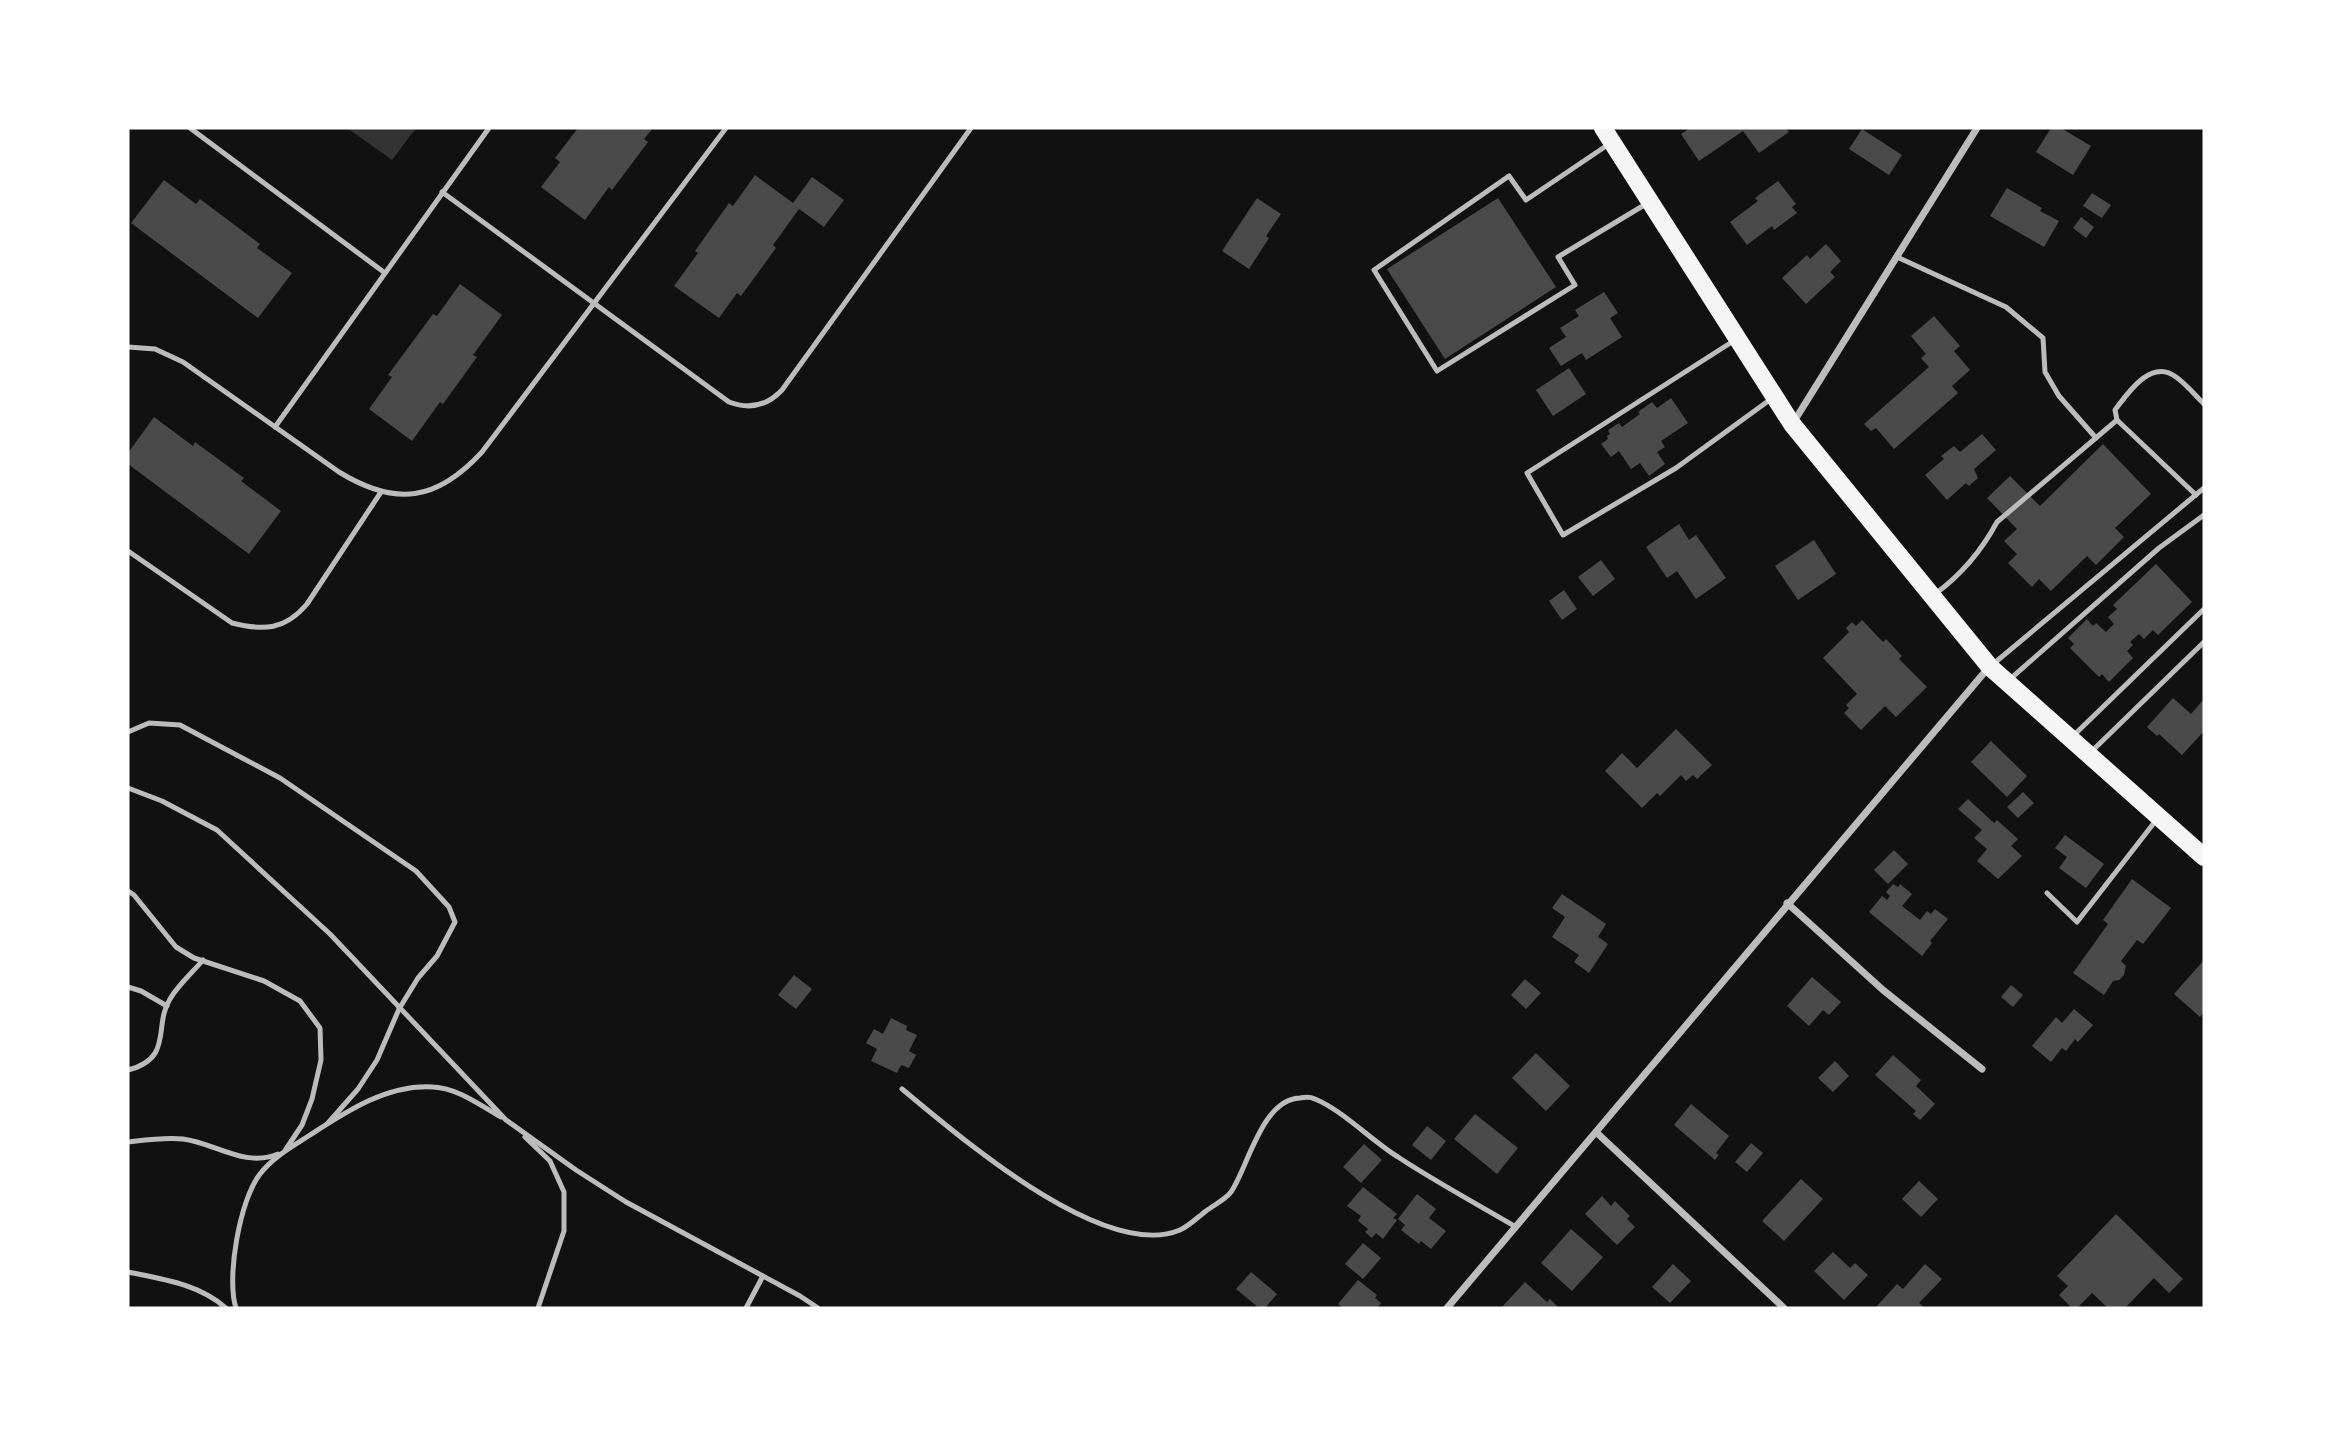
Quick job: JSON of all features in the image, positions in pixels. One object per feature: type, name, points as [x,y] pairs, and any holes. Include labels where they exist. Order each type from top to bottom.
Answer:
[{"type":"main road","points":[[1607,135],[1792,424],[1990,667],[2204,857]]},
{"type":"street","points":[[1792,424],[1977,128]]},
{"type":"street","points":[[1447,1308],[1597,1133],[1787,903],[1990,667]]},
{"type":"street","points":[[1787,903],[1883,990],[1982,1069]]},
{"type":"street","points":[[1597,1133],[1784,1308]]},
{"type":"lane","points":[[190,128],[385,273]]},
{"type":"lane","points":[[275,427],[489,128]]},
{"type":"lane","points":[[128,346],[155,349],[176,359],[354,481],[381,492],[425,492],[451,481],[466,470],[482,452],[726,128]]},
{"type":"lane","points":[[442,192],[729,402],[747,407],[766,403],[782,390],[971,128]]},
{"type":"lane","points":[[1607,135],[1526,200],[1509,176],[1374,271],[1437,371],[1575,285],[1558,257],[1650,201]]},
{"type":"lane","points":[[1897,257],[2007,307],[2043,338],[2045,372],[2059,396],[2096,438]]},
{"type":"lane","points":[[1738,338],[1527,472],[1563,535],[1676,468],[1775,396]]},
{"type":"lane","points":[[2196,495],[2117,420],[2115,410],[2138,382],[2155,372],[2174,374],[2204,404]]},
{"type":"lane","points":[[1932,596],[1956,578],[1989,537],[1997,522],[2117,420]]},
{"type":"lane","points":[[1990,667],[2204,488]]},
{"type":"lane","points":[[128,551],[232,623],[249,628],[282,624],[296,617],[307,604],[381,492]]},
{"type":"lane","points":[[2007,681],[2159,548],[2204,516]]},
{"type":"lane","points":[[2070,738],[2204,609]]},
{"type":"lane","points":[[2089,754],[2204,642]]},
{"type":"lane","points":[[128,732],[149,723],[180,724],[279,778],[416,871],[449,906],[455,922],[437,956],[418,978],[399,1009],[377,1059],[359,1089],[328,1123]]},
{"type":"lane","points":[[128,788],[162,801],[217,830],[330,934],[506,1120],[551,1161],[564,1192],[564,1231],[538,1308]]},
{"type":"lane","points":[[2047,893],[2077,922],[2159,817]]},
{"type":"lane","points":[[128,891],[176,947],[202,960],[264,981],[300,1001],[320,1028],[321,1060],[312,1099],[302,1125],[284,1152],[267,1159],[242,1158],[183,1139],[128,1142]]},
{"type":"lane","points":[[128,1070],[146,1064],[159,1046],[168,1001],[202,960]]},
{"type":"lane","points":[[128,987],[167,1006]]},
{"type":"lane","points":[[236,1308],[231,1269],[251,1187],[261,1173],[284,1152],[346,1111],[408,1087],[436,1087],[460,1094],[506,1120],[626,1202],[818,1308]]},
{"type":"lane","points":[[902,1089],[965,1141],[1028,1186],[1110,1228],[1134,1234],[1159,1234],[1181,1230],[1230,1193],[1256,1139],[1275,1109],[1296,1097],[1314,1098],[1397,1157],[1516,1227]]},
{"type":"lane","points":[[128,1272],[196,1289],[226,1308]]},
{"type":"lane","points":[[746,1308],[763,1276]]},
{"type":"shaded area","points":[[347,128],[416,128],[392,160]]},
{"type":"building","points":[[578,128],[653,128],[644,139],[648,142],[612,190],[609,187],[585,220],[541,187],[560,162],[555,158]]},
{"type":"building","points":[[1690,128],[1786,128],[1789,132],[1759,153],[1743,131],[1699,161],[1681,134]]},
{"type":"building","points":[[2051,128],[2061,128],[2091,146],[2073,175],[2036,152]]},
{"type":"building","points":[[1862,129],[1902,155],[1889,175],[1849,149]]},
{"type":"building","points":[[755,175],[793,203],[812,177],[844,200],[824,227],[799,209],[773,245],[776,248],[741,296],[737,293],[719,318],[674,286],[729,203],[733,206]]},
{"type":"building","points":[[164,180],[196,204],[200,199],[260,244],[257,248],[292,273],[258,318],[131,223]]},
{"type":"building","points":[[1778,181],[1796,204],[1792,207],[1797,213],[1774,230],[1772,226],[1747,245],[1730,222],[1758,201],[1755,198]]},
{"type":"building","points":[[2007,188],[2059,221],[2044,247],[1990,216]]},
{"type":"building","points":[[2092,193],[2111,205],[2102,218],[2083,206]]},
{"type":"building","points":[[1257,198],[1281,214],[1249,269],[1222,251]]},
{"type":"building","points":[[1498,198],[1556,287],[1445,359],[1387,269]]},
{"type":"building","points":[[2081,217],[2094,227],[2086,238],[2073,228]]},
{"type":"building","points":[[1826,244],[1841,261],[1830,272],[1835,277],[1806,304],[1782,278],[1807,255],[1810,259]]},
{"type":"building","points":[[460,284],[502,315],[473,355],[477,357],[412,441],[369,409],[392,377],[388,375],[433,314],[437,316]]},
{"type":"building","points":[[1604,292],[1618,313],[1610,318],[1622,337],[1586,360],[1582,353],[1561,366],[1549,348],[1566,337],[1560,328],[1579,316],[1575,310]]},
{"type":"building","points":[[1934,316],[1960,346],[1954,351],[1970,370],[1952,386],[1958,393],[1894,449],[1876,428],[1871,431],[1864,424],[1929,367],[1921,358],[1926,354],[1911,336]]},
{"type":"building","points":[[1569,368],[1586,394],[1553,416],[1536,390]]},
{"type":"building","points":[[1671,398],[1688,423],[1661,441],[1665,447],[1657,452],[1665,464],[1649,476],[1640,463],[1631,469],[1619,451],[1611,457],[1601,444],[1608,439],[1608,430],[1619,423],[1622,427],[1652,402],[1657,408]]},
{"type":"building","points":[[154,417],[193,446],[195,442],[244,478],[241,481],[281,511],[249,554],[128,464],[128,453]]},
{"type":"building","points":[[1982,434],[1996,450],[1974,469],[1978,478],[1969,486],[1966,483],[1947,500],[1925,475],[1944,459],[1941,456],[1954,446],[1960,452]]},
{"type":"building","points":[[2103,444],[2151,494],[2115,528],[2124,537],[2096,565],[2087,556],[2051,591],[2039,579],[2032,587],[2008,563],[2017,554],[2004,541],[2017,529],[1987,498],[2010,476],[2040,506]]},
{"type":"building","points":[[1679,524],[1689,540],[1696,535],[1726,578],[1696,599],[1677,571],[1667,578],[1646,547]]},
{"type":"building","points":[[1814,540],[1836,574],[1798,600],[1775,566]]},
{"type":"building","points":[[1601,560],[1615,579],[1593,596],[1578,577]]},
{"type":"building","points":[[2156,564],[2192,602],[2158,635],[2153,630],[2144,639],[2139,634],[2130,642],[2133,645],[2127,651],[2133,658],[2109,682],[2102,674],[2099,677],[2070,648],[2074,644],[2068,638],[2087,619],[2093,626],[2096,623],[2106,632],[2114,624],[2108,617],[2117,609],[2113,605]]},
{"type":"building","points":[[1564,590],[1577,609],[1562,620],[1549,601]]},
{"type":"building","points":[[1862,620],[1883,642],[1886,639],[1902,656],[1899,659],[1927,687],[1896,717],[1885,706],[1861,730],[1844,713],[1849,708],[1846,705],[1857,694],[1823,658],[1849,632],[1846,628],[1852,622],[1856,626]]},
{"type":"building","points":[[2173,698],[2191,714],[2204,699],[2204,731],[2182,755],[2147,727]]},
{"type":"building","points":[[1676,729],[1712,765],[1697,779],[1693,775],[1686,781],[1681,775],[1660,796],[1657,793],[1642,808],[1605,771],[1622,753],[1637,768]]},
{"type":"building","points":[[1991,741],[2027,776],[2007,797],[1971,762]]},
{"type":"building","points":[[2023,792],[2034,803],[2018,818],[2007,807]]},
{"type":"building","points":[[1968,799],[1994,823],[1997,820],[2018,839],[2011,846],[2022,856],[1998,879],[1977,861],[1987,849],[1974,838],[1982,830],[1958,809]]},
{"type":"building","points":[[2065,835],[2104,864],[2086,888],[2059,868],[2067,857],[2055,848]]},
{"type":"building","points":[[1894,850],[1908,864],[1888,884],[1874,870]]},
{"type":"building","points":[[2132,879],[2171,908],[2143,944],[2137,940],[2121,961],[2126,966],[2124,975],[2113,981],[2104,995],[2073,973],[2108,924],[2103,920]]},
{"type":"building","points":[[1893,884],[1898,887],[1900,884],[1912,894],[1902,906],[1920,920],[1927,911],[1931,914],[1935,909],[1948,919],[1922,956],[1869,912],[1882,896],[1887,900],[1890,896],[1886,892]]},
{"type":"building","points":[[1562,894],[1606,924],[1598,937],[1608,944],[1589,973],[1574,962],[1579,955],[1552,937],[1565,917],[1552,908]]},
{"type":"building","points":[[2204,960],[2204,1012],[2200,1017],[2174,994]]},
{"type":"building","points":[[794,975],[812,989],[796,1009],[778,995]]},
{"type":"building","points":[[1812,977],[1841,1002],[1829,1015],[1823,1010],[1809,1026],[1787,1006]]},
{"type":"building","points":[[1525,979],[1541,993],[1526,1009],[1511,995]]},
{"type":"building","points":[[2011,985],[2023,995],[2013,1007],[2001,997]]},
{"type":"building","points":[[2074,1009],[2093,1025],[2078,1042],[2075,1039],[2066,1051],[2062,1048],[2051,1062],[2032,1046],[2056,1017],[2062,1023]]},
{"type":"building","points":[[891,1018],[917,1035],[909,1051],[916,1055],[909,1068],[901,1065],[897,1073],[871,1061],[877,1049],[866,1043],[874,1029],[883,1034]]},
{"type":"building","points":[[1536,1053],[1570,1086],[1546,1111],[1512,1078]]},
{"type":"building","points":[[1893,1055],[1921,1080],[1916,1086],[1935,1104],[1920,1120],[1913,1114],[1916,1111],[1875,1075]]},
{"type":"building","points":[[1835,1061],[1849,1076],[1833,1092],[1818,1078]]},
{"type":"building","points":[[1691,1104],[1729,1136],[1716,1153],[1719,1155],[1715,1160],[1674,1125]]},
{"type":"building","points":[[1475,1114],[1518,1148],[1497,1174],[1454,1139]]},
{"type":"building","points":[[1427,1126],[1446,1141],[1431,1160],[1412,1145]]},
{"type":"building","points":[[1751,1143],[1763,1153],[1747,1172],[1735,1162]]},
{"type":"building","points":[[1364,1144],[1382,1160],[1361,1183],[1343,1167]]},
{"type":"building","points":[[1801,1179],[1823,1199],[1784,1241],[1762,1221]]},
{"type":"building","points":[[1919,1181],[1938,1199],[1921,1217],[1902,1199]]},
{"type":"building","points":[[1363,1187],[1397,1214],[1393,1218],[1397,1220],[1383,1239],[1376,1233],[1372,1238],[1365,1232],[1368,1229],[1358,1221],[1361,1216],[1347,1206]]},
{"type":"building","points":[[1417,1194],[1436,1209],[1429,1218],[1446,1231],[1431,1249],[1421,1241],[1419,1244],[1401,1230],[1405,1225],[1398,1219]]},
{"type":"building","points":[[1602,1196],[1611,1206],[1615,1201],[1630,1216],[1627,1219],[1635,1227],[1617,1245],[1585,1214]]},
{"type":"building","points":[[2116,1214],[2183,1279],[2169,1293],[2154,1278],[2125,1308],[2108,1308],[2092,1293],[2077,1308],[2072,1308],[2059,1295],[2068,1286],[2057,1276]]},
{"type":"building","points":[[1571,1229],[1603,1257],[1572,1291],[1541,1263]]},
{"type":"building","points":[[1363,1243],[1381,1258],[1363,1279],[1345,1264]]},
{"type":"building","points":[[1833,1252],[1850,1268],[1855,1263],[1868,1275],[1844,1300],[1814,1271]]},
{"type":"building","points":[[1673,1264],[1691,1281],[1670,1303],[1652,1287]]},
{"type":"building","points":[[1925,1264],[1942,1279],[1919,1303],[1925,1308],[1875,1308],[1897,1284],[1903,1289]]},
{"type":"building","points":[[1251,1272],[1277,1294],[1265,1308],[1259,1308],[1236,1289]]},
{"type":"building","points":[[1358,1280],[1377,1295],[1375,1298],[1381,1303],[1377,1308],[1343,1308],[1338,1304]]},
{"type":"building","points":[[1525,1282],[1547,1302],[1550,1299],[1559,1308],[1501,1308]]}]
